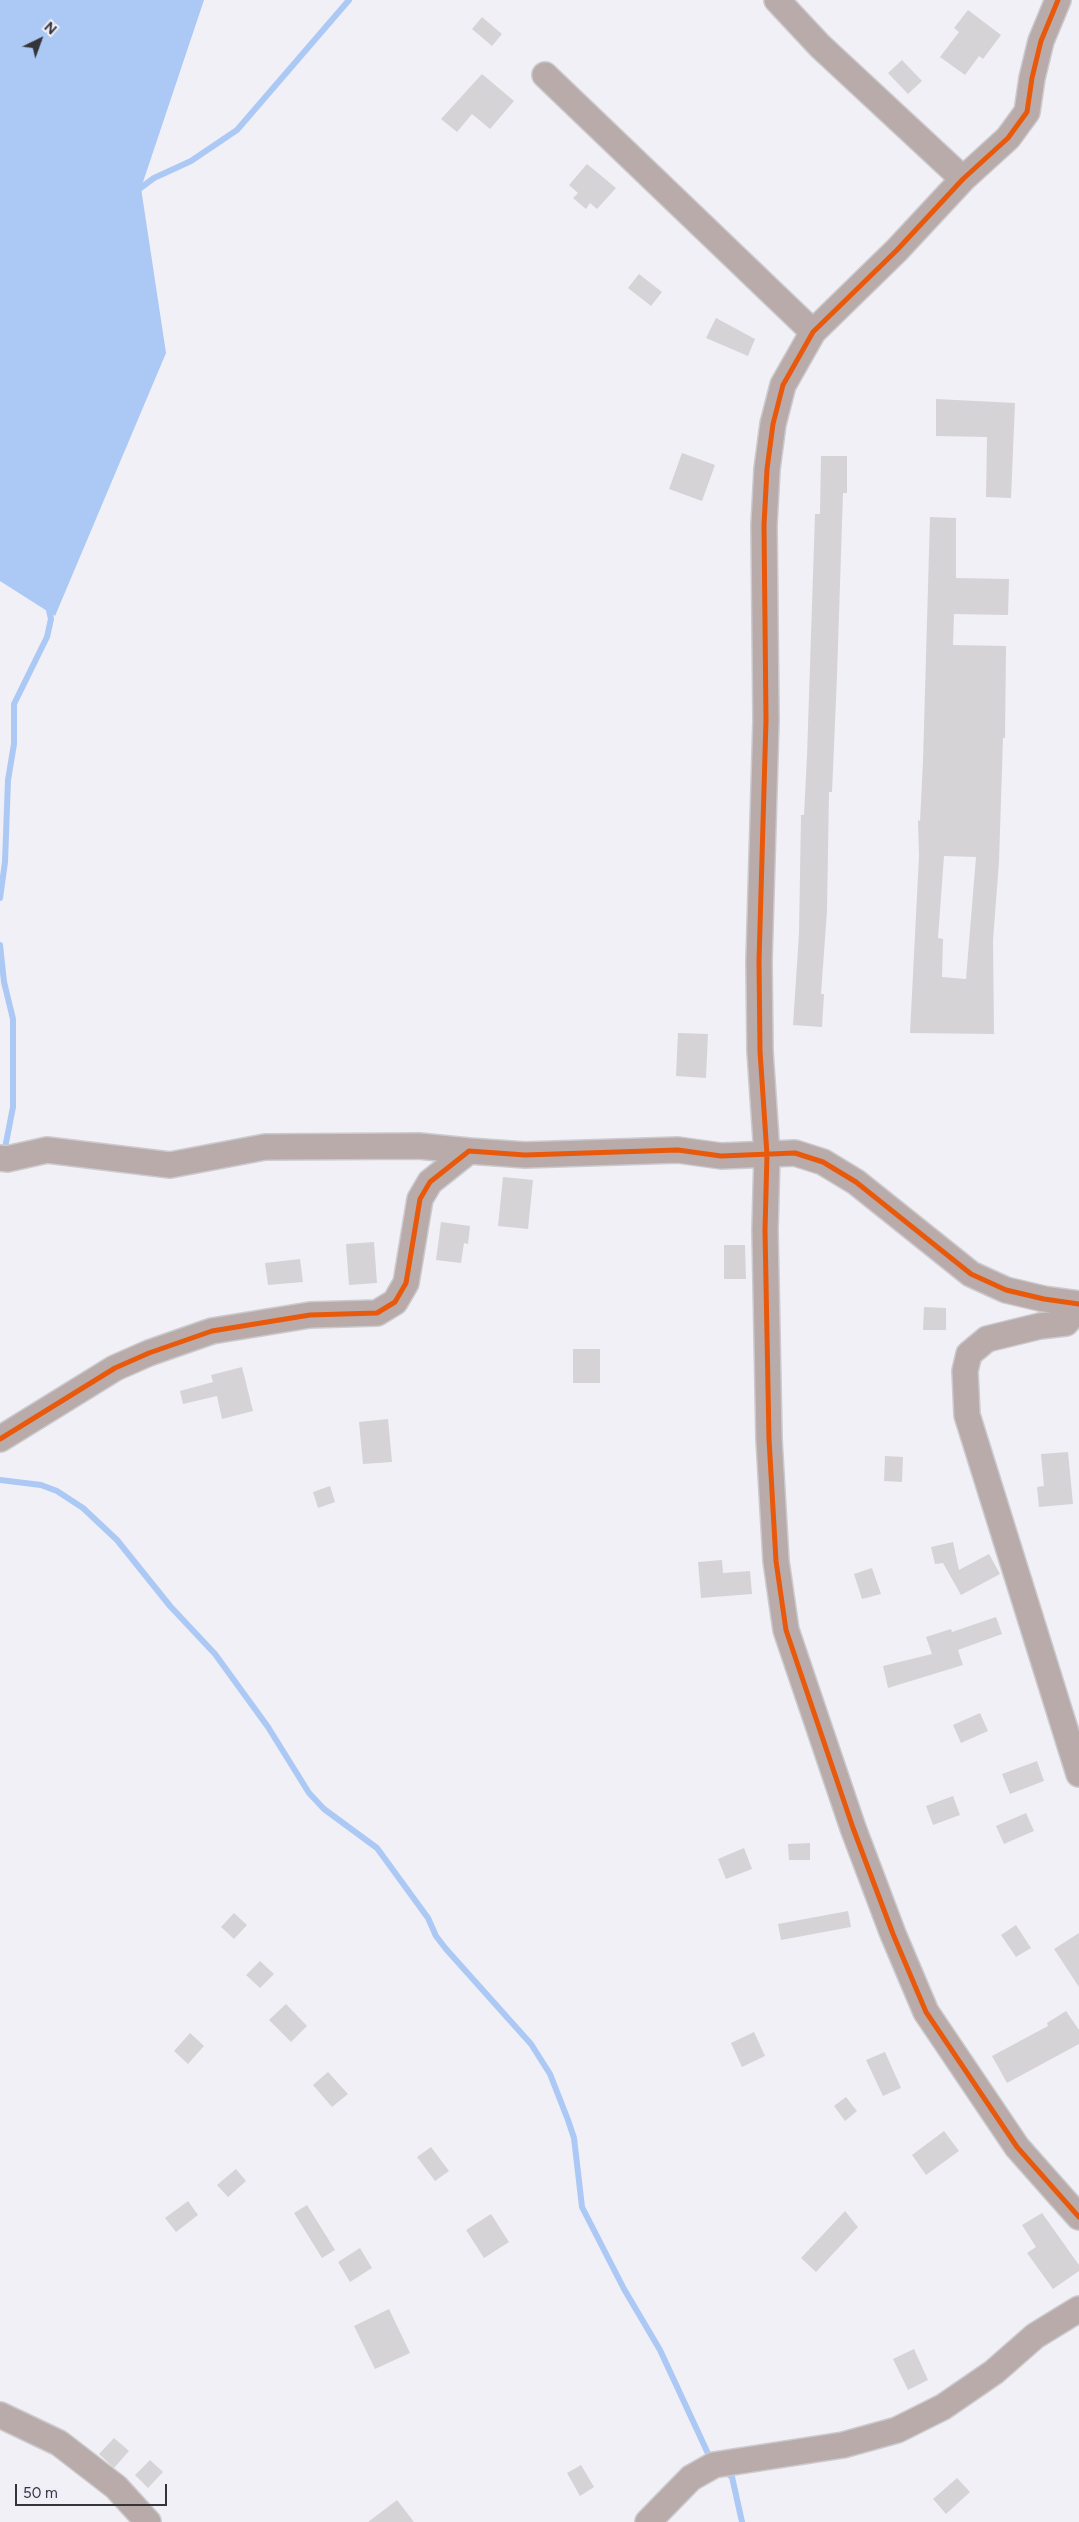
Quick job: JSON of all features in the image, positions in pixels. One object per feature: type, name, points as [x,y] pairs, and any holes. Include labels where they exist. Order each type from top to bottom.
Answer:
[{"type":"street","points":[[776,0],[820,46],[963,179]]},
{"type":"street","points":[[1058,0],[1053,8],[1041,41],[1032,78],[1027,112],[1008,138],[963,179],[897,250],[813,332],[783,385],[773,424],[767,469],[764,577],[766,720],[759,961],[760,1051],[767,1154],[765,1230],[769,1439],[776,1561],[786,1630],[853,1828],[893,1934],[926,2012],[1017,2147],[1079,2217]]},
{"type":"street","points":[[545,75],[813,332]]},
{"type":"street","points":[[0,1158],[7,1159],[47,1150],[170,1165],[265,1147],[419,1146],[526,1155],[678,1150],[721,1156],[795,1153],[823,1162],[856,1182],[971,1274],[1006,1290],[1044,1300],[1079,1306],[1066,1323],[1032,1328],[987,1339],[969,1354],[965,1371],[967,1415],[1043,1666],[1079,1774]]},
{"type":"street","points":[[0,1439],[115,1368],[149,1353],[212,1331],[310,1315],[377,1313],[395,1302],[406,1283],[420,1199],[430,1182],[470,1151]]},
{"type":"street","points":[[648,2522],[691,2478],[714,2465],[843,2445],[897,2430],[943,2407],[994,2372],[1035,2336],[1079,2309]]},
{"type":"street","points":[[0,2415],[59,2444],[116,2487],[148,2522]]},
{"type":"water","points":[[0,0],[204,0],[141,188],[166,353],[55,616],[0,581]]},
{"type":"building","points":[[968,10],[1001,35],[983,59],[979,56],[965,75],[940,57],[959,32],[954,28]]},
{"type":"building","points":[[482,17],[502,34],[492,46],[472,29]]},
{"type":"building","points":[[902,60],[922,81],[908,94],[888,73]]},
{"type":"building","points":[[482,74],[514,101],[490,129],[472,114],[457,132],[441,119]]},
{"type":"building","points":[[587,164],[616,188],[597,209],[590,203],[586,209],[573,198],[578,193],[569,185]]},
{"type":"building","points":[[639,274],[662,292],[651,306],[628,288]]},
{"type":"building","points":[[716,318],[755,339],[748,356],[706,338]]},
{"type":"building","points":[[936,399],[1015,403],[1011,498],[986,497],[987,437],[936,436]]},
{"type":"building","points":[[682,453],[715,465],[702,501],[669,489]]},
{"type":"building","points":[[821,456],[847,456],[847,493],[843,493],[832,792],[829,792],[827,911],[821,994],[824,994],[822,1027],[793,1025],[799,934],[801,815],[804,815],[807,756],[815,514],[820,514]]},
{"type":"building","points":[[930,517],[956,518],[956,578],[1009,579],[1008,615],[954,614],[953,645],[1006,646],[1005,738],[1003,738],[999,862],[993,940],[994,1034],[910,1033],[919,856],[918,820],[920,821]],"holes":[[[944,856],[976,857],[966,979],[942,977],[943,939],[938,938]]]},
{"type":"building","points":[[678,1033],[708,1034],[706,1078],[676,1076]]},
{"type":"building","points":[[503,1177],[533,1180],[528,1229],[498,1226]]},
{"type":"building","points":[[441,1222],[470,1226],[468,1244],[464,1243],[461,1263],[436,1260]]},
{"type":"building","points":[[374,1242],[377,1283],[349,1285],[346,1244]]},
{"type":"building","points":[[724,1245],[745,1245],[746,1279],[724,1279]]},
{"type":"building","points":[[300,1259],[303,1282],[268,1285],[265,1263]]},
{"type":"building","points":[[924,1307],[946,1308],[946,1330],[923,1330]]},
{"type":"building","points":[[573,1349],[600,1349],[600,1383],[573,1383]]},
{"type":"building","points":[[242,1367],[253,1411],[222,1419],[217,1396],[183,1404],[180,1391],[213,1382],[211,1375]]},
{"type":"building","points":[[388,1419],[392,1462],[363,1464],[359,1422]]},
{"type":"building","points":[[1068,1452],[1073,1504],[1039,1507],[1037,1487],[1044,1486],[1041,1454]]},
{"type":"building","points":[[885,1456],[903,1457],[902,1482],[884,1481]]},
{"type":"building","points":[[330,1486],[335,1502],[318,1508],[313,1492]]},
{"type":"building","points":[[953,1542],[959,1570],[989,1554],[1000,1574],[961,1595],[943,1563],[935,1564],[931,1547]]},
{"type":"building","points":[[722,1560],[723,1573],[750,1571],[752,1594],[701,1598],[698,1562]]},
{"type":"building","points":[[872,1568],[881,1594],[862,1599],[854,1574]]},
{"type":"building","points":[[996,1617],[1002,1634],[958,1650],[963,1665],[888,1688],[883,1666],[932,1654],[926,1637],[951,1629],[952,1632]]},
{"type":"building","points":[[980,1713],[988,1731],[961,1743],[953,1725]]},
{"type":"building","points":[[1037,1761],[1044,1781],[1010,1794],[1002,1774]]},
{"type":"building","points":[[953,1796],[960,1815],[933,1825],[926,1806]]},
{"type":"building","points":[[1026,1813],[1034,1831],[1004,1844],[996,1826]]},
{"type":"building","points":[[810,1843],[810,1860],[789,1860],[788,1844]]},
{"type":"building","points":[[744,1848],[752,1869],[726,1879],[718,1859]]},
{"type":"building","points":[[848,1911],[851,1927],[781,1940],[778,1924]]},
{"type":"building","points":[[234,1913],[247,1925],[234,1939],[221,1927]]},
{"type":"building","points":[[1016,1925],[1031,1948],[1016,1957],[1001,1935]]},
{"type":"building","points":[[1079,1933],[1079,1987],[1054,1949]]},
{"type":"building","points":[[260,1961],[274,1974],[260,1988],[246,1975]]},
{"type":"building","points":[[286,2004],[307,2026],[291,2042],[269,2020]]},
{"type":"building","points":[[1066,2011],[1079,2030],[1079,2044],[1007,2083],[992,2056],[1048,2026],[1047,2023]]},
{"type":"building","points":[[754,2032],[765,2056],[742,2067],[731,2043]]},
{"type":"building","points":[[190,2033],[204,2046],[188,2064],[174,2051]]},
{"type":"building","points":[[885,2052],[901,2088],[883,2096],[866,2060]]},
{"type":"building","points":[[328,2072],[348,2094],[332,2107],[313,2085]]},
{"type":"building","points":[[846,2097],[857,2111],[845,2121],[834,2106]]},
{"type":"building","points":[[944,2131],[959,2151],[926,2175],[912,2155]]},
{"type":"building","points":[[431,2147],[449,2171],[435,2181],[417,2157]]},
{"type":"building","points":[[236,2169],[246,2181],[228,2197],[217,2185]]},
{"type":"building","points":[[188,2201],[198,2215],[176,2232],[165,2218]]},
{"type":"building","points":[[307,2205],[335,2250],[322,2258],[294,2213]]},
{"type":"building","points":[[845,2211],[858,2227],[816,2272],[801,2258]]},
{"type":"building","points":[[1042,2213],[1079,2265],[1079,2271],[1053,2289],[1027,2253],[1036,2247],[1022,2225]]},
{"type":"building","points":[[491,2214],[509,2242],[484,2258],[466,2230]]},
{"type":"building","points":[[360,2248],[372,2268],[350,2282],[338,2262]]},
{"type":"building","points":[[389,2309],[410,2353],[375,2369],[354,2326]]},
{"type":"building","points":[[914,2349],[928,2380],[908,2390],[893,2359]]},
{"type":"building","points":[[114,2438],[129,2451],[114,2468],[99,2454]]},
{"type":"building","points":[[150,2460],[163,2472],[148,2488],[135,2475]]},
{"type":"building","points":[[581,2465],[594,2487],[580,2496],[567,2473]]},
{"type":"building","points":[[957,2478],[970,2492],[946,2514],[933,2499]]},
{"type":"building","points":[[397,2500],[414,2522],[368,2522]]},
{"type":"waterway","points":[[135,192],[154,178],[191,161],[237,130],[349,0]]},
{"type":"waterway","points":[[0,898],[5,862],[8,780],[14,744],[14,704],[47,637],[51,619],[48,606]]},
{"type":"waterway","points":[[0,945],[4,982],[13,1019],[13,1107],[4,1153]]},
{"type":"waterway","points":[[0,1480],[41,1485],[57,1491],[83,1508],[117,1540],[170,1606],[215,1654],[268,1727],[309,1793],[324,1809],[377,1848],[428,1918],[436,1936],[446,1949],[531,2044],[550,2074],[574,2138],[582,2207],[624,2289],[660,2350],[711,2460]]},
{"type":"waterway","points":[[724,2471],[732,2477],[742,2522]]},
{"type":"cycle path","points":[[1058,0],[1041,41],[1032,78],[1027,112],[1008,138],[963,179],[897,250],[813,332],[783,385],[773,424],[767,469],[764,525],[766,720],[759,961],[760,1051],[767,1155],[765,1230],[769,1439],[776,1561],[786,1630],[853,1828],[893,1934],[926,2012],[1017,2147],[1079,2217]]},
{"type":"cycle path","points":[[0,1439],[115,1368],[149,1353],[212,1331],[310,1315],[377,1313],[395,1302],[406,1283],[420,1199],[430,1182],[469,1151],[525,1155],[678,1150],[721,1156],[795,1153],[823,1162],[856,1182],[971,1274],[1006,1290],[1044,1299],[1079,1304]]}]
